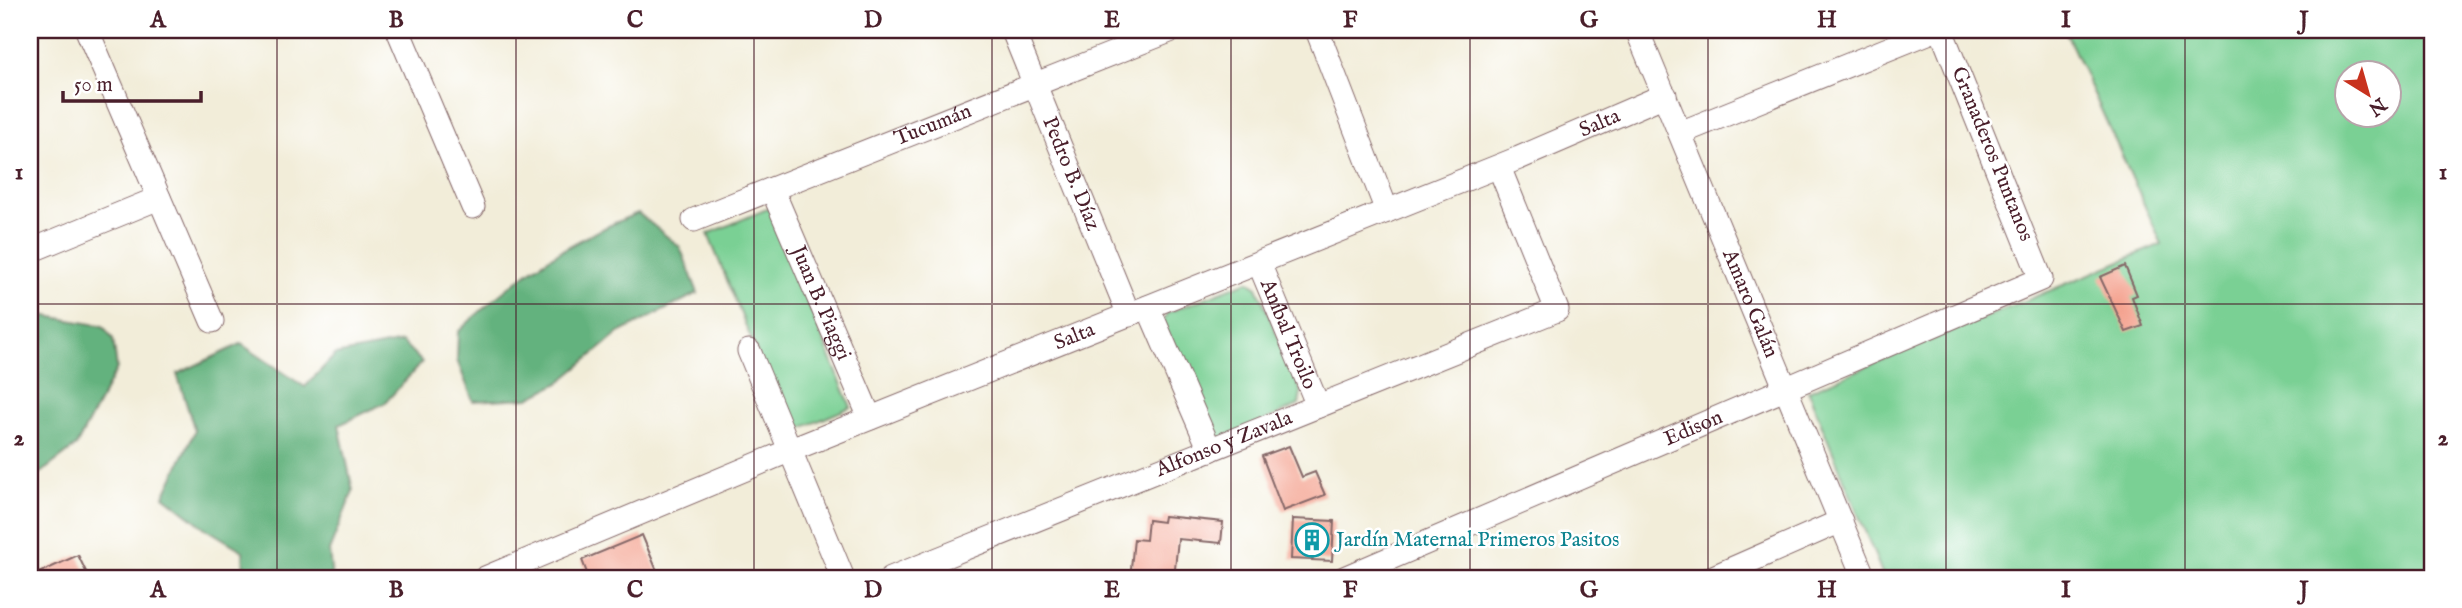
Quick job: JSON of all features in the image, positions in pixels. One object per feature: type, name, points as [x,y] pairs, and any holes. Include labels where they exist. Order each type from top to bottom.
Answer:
[{"type":"street","points":[[87,30],[212,321]]},
{"type":"street","points":[[398,30],[473,207]]},
{"type":"street","name":"Tucumán","points":[[694,220],[1172,30]]},
{"type":"street","points":[[1317,30],[1387,211]]},
{"type":"street","name":"Amaro Galán","points":[[1637,30],[1864,578]]},
{"type":"street","points":[[1681,133],[1935,30]]},
{"type":"street","name":"Granaderos Puntanos","points":[[1941,30],[2041,279]]},
{"type":"street","name":"Pedro B. Díaz","points":[[1013,31],[1138,311],[1210,450]]},
{"type":"street","name":"Salta","points":[[485,578],[791,450],[1499,167],[1665,95]]},
{"type":"street","name":"Alfonso y Zavala","points":[[891,578],[1557,310],[1499,167]]},
{"type":"street","name":"Juan B. Piaggi","points":[[772,189],[870,418]]},
{"type":"street","points":[[30,251],[159,198]]},
{"type":"street","name":"Aníbal Troilo","points":[[1259,263],[1318,406]]},
{"type":"street","name":"Edison","points":[[1344,578],[1385,570],[1786,386],[2041,279]]},
{"type":"street","points":[[749,351],[844,578]]},
{"type":"street","points":[[1711,578],[1841,521]]},
{"type":"green space","points":[[2065,30],[2432,30],[2432,578],[1884,578],[1808,391],[2162,244]]},
{"type":"green space","points":[[769,208],[851,407],[790,433],[708,234]]},
{"type":"green space","points":[[638,213],[680,247],[698,293],[619,333],[559,383],[529,398],[473,401],[457,360],[458,332],[500,294],[542,263],[586,237]]},
{"type":"green space","points":[[1248,281],[1257,287],[1301,392],[1299,405],[1223,439],[1207,433],[1162,325],[1167,313]]},
{"type":"green space","points":[[30,313],[103,326],[113,339],[117,368],[76,446],[30,481]]},
{"type":"green space","points":[[402,342],[422,362],[385,403],[339,425],[353,491],[329,551],[332,578],[241,578],[244,575],[243,551],[205,528],[164,496],[195,431],[177,374],[241,344],[305,387],[335,355]]},
{"type":"building","points":[[2125,266],[2137,295],[2132,297],[2143,326],[2126,332],[2100,277]]},
{"type":"building","points":[[1289,446],[1302,477],[1315,472],[1325,495],[1283,511],[1262,456]]},
{"type":"building","points":[[1164,516],[1223,522],[1221,543],[1178,539],[1174,578],[1130,578],[1134,539],[1146,540],[1148,520],[1163,522]]},
{"type":"building","name":"Jardín Maternal Primeros Pasitos","points":[[1293,519],[1334,521],[1332,561],[1291,559]]},
{"type":"building","points":[[642,535],[660,578],[589,578],[582,560]]},
{"type":"building","points":[[78,555],[89,578],[30,578],[30,577]]},
{"type":"place","name":"Jardín Maternal Primeros Pasitos","points":[[1312,540]]}]
